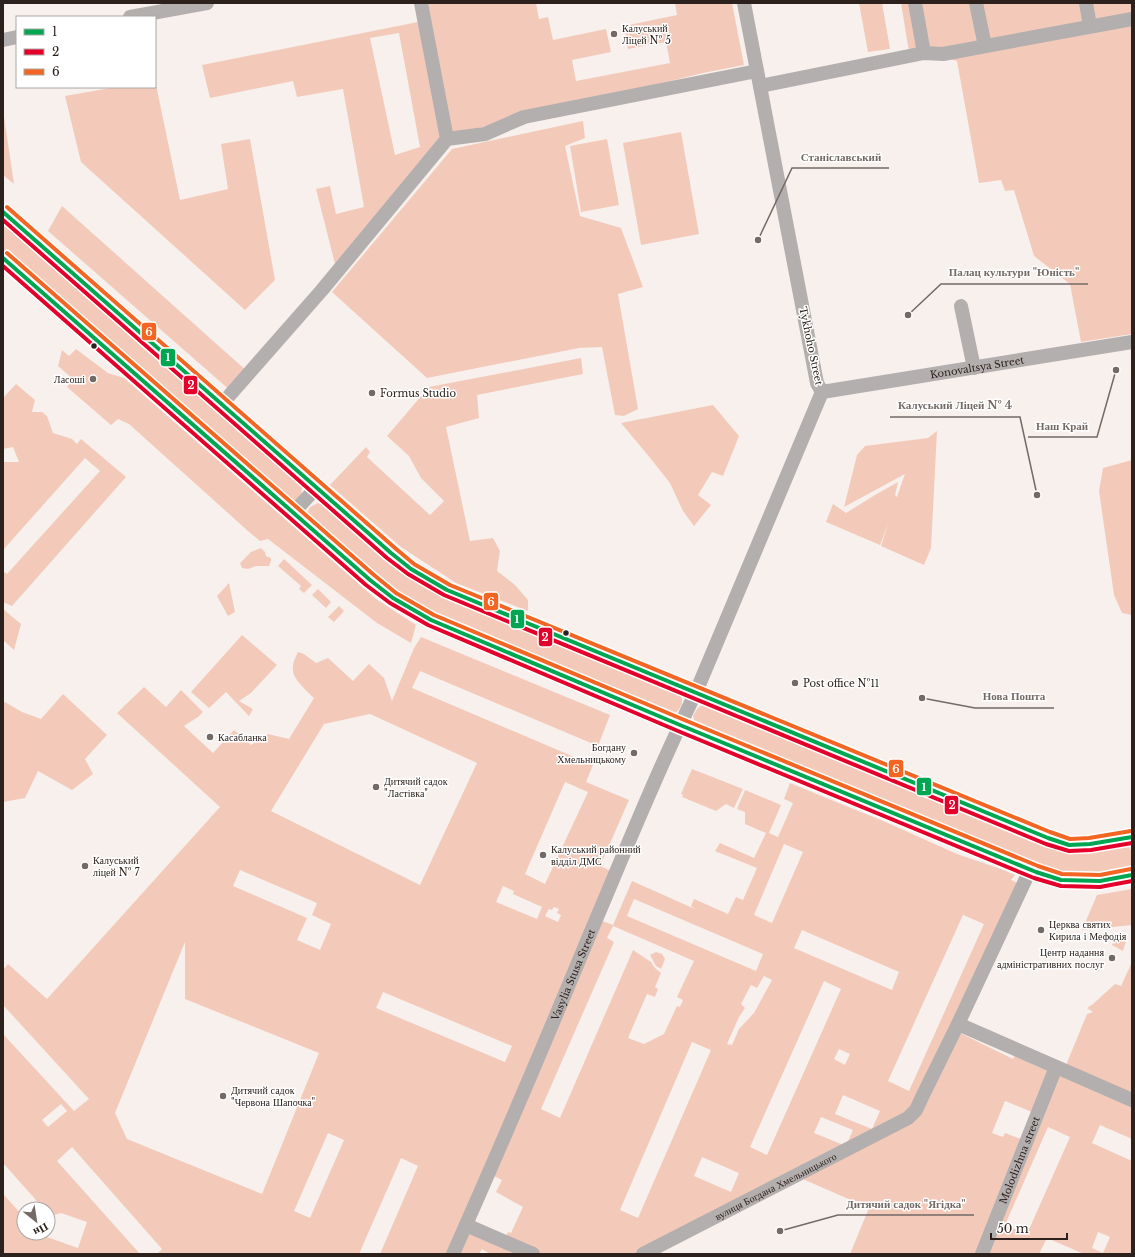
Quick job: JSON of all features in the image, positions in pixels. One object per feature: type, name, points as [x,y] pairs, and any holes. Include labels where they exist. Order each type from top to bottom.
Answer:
[{"type":"street","points":[[136,16],[207,3]]},
{"type":"street","points":[[421,3],[447,139]]},
{"type":"street","name":"Tykhoho Street","points":[[680,725],[696,692],[822,392],[817,383],[744,3]]},
{"type":"street","points":[[915,3],[924,53]]},
{"type":"street","points":[[976,3],[985,46]]},
{"type":"street","points":[[1086,3],[1090,26]]},
{"type":"street","points":[[760,86],[924,53],[943,54],[1132,18]]},
{"type":"street","points":[[3,40],[16,37]]},
{"type":"street","points":[[221,405],[322,290],[447,139],[485,134],[524,117],[757,71]]},
{"type":"street","points":[[3,212],[391,554],[411,569],[448,590],[1048,838],[1069,844],[1090,844],[1132,837]]},
{"type":"street","points":[[3,258],[370,580],[394,598],[431,620],[1030,870],[1062,880],[1100,881],[1132,875]]},
{"type":"street","points":[[961,306],[974,368]]},
{"type":"street","name":"Konovaltsya Street","points":[[822,392],[1132,342]]},
{"type":"street","points":[[293,512],[316,488]]},
{"type":"street","name":"Vasylia Stusa Street","points":[[453,1254],[680,725]]},
{"type":"street","name":"вулиця Богдана Хмельницького","points":[[643,1254],[912,1114],[958,1024],[1030,870]]},
{"type":"street","points":[[958,1024],[1132,1100]]},
{"type":"street","name":"Molodizhna street","points":[[982,1254],[1056,1067]]},
{"type":"street","points":[[466,1225],[533,1254]]},
{"type":"shaded area","name":"Калуський Ліцей № 5","points":[[428,3],[536,3],[539,19],[548,17],[553,40],[606,29],[611,52],[572,60],[576,81],[670,63],[666,42],[628,49],[624,26],[677,15],[675,3],[732,3],[744,65],[703,73],[450,135]]},
{"type":"shaded area","points":[[859,3],[882,3],[890,49],[868,52]]},
{"type":"shaded area","points":[[901,3],[1132,3],[1132,334],[1081,342],[1070,284],[1034,256],[1014,190],[1005,191],[1001,180],[979,183],[957,61],[924,53],[911,56]]},
{"type":"shaded area","points":[[418,22],[440,137],[335,264],[316,189],[330,186],[336,214],[364,207],[343,89],[297,97],[293,81],[210,98],[202,65]],"holes":[[[399,33],[420,147],[395,155],[370,38]]]},
{"type":"shaded area","points":[[156,85],[180,200],[228,189],[221,144],[250,139],[275,280],[245,310],[81,162],[65,96],[110,88],[156,88]]},
{"type":"shaded area","points":[[3,110],[14,184],[3,175]]},
{"type":"shaded area","points":[[583,121],[585,138],[565,146],[580,216],[621,228],[643,287],[618,294],[638,409],[624,416],[615,415],[602,347],[579,348],[427,378],[332,292],[452,149]]},
{"type":"shaded area","points":[[681,132],[699,234],[641,245],[623,143]]},
{"type":"shaded area","points":[[607,139],[619,205],[581,212],[570,146]]},
{"type":"shaded area","points":[[62,206],[249,373],[232,392],[48,231]]},
{"type":"shaded area","points":[[3,221],[297,482],[302,488],[301,496],[296,501],[288,500],[283,497],[3,250]]},
{"type":"shaded area","points":[[76,349],[108,373],[124,378],[376,599],[416,625],[411,643],[377,623],[268,539],[260,541],[129,424],[118,419],[111,425],[67,387],[73,379],[58,366],[62,350],[69,356]]},
{"type":"shaded area","points":[[581,358],[583,374],[477,395],[479,418],[446,427],[470,541],[493,538],[500,551],[497,571],[515,585],[528,600],[528,611],[456,583],[401,547],[330,485],[366,447],[370,452],[367,457],[430,515],[444,501],[421,478],[409,456],[387,436],[429,387]]},
{"type":"shaded area","points":[[16,384],[35,400],[32,412],[42,412],[47,416],[53,433],[72,439],[77,444],[81,439],[126,477],[12,606],[3,602],[3,571],[7,574],[100,471],[85,458],[3,550],[3,462],[19,462],[13,447],[3,449],[3,398]]},
{"type":"shaded area","points":[[713,405],[739,436],[723,476],[712,472],[698,495],[711,505],[694,526],[683,511],[670,483],[621,423]]},
{"type":"shaded area","points":[[937,431],[931,548],[924,565],[881,546],[888,524],[880,545],[826,522],[833,504],[846,513],[898,482],[895,495],[897,497],[905,474],[844,507],[857,455],[865,446],[928,438]]},
{"type":"shaded area","points":[[1132,460],[1132,615],[1122,613],[1114,595],[1099,491],[1103,468]]},
{"type":"shaded area","points":[[318,503],[326,507],[404,573],[444,595],[681,695],[681,706],[672,715],[436,615],[408,600],[387,587],[312,523],[308,511],[311,507]]},
{"type":"shaded area","points":[[261,548],[265,552],[266,556],[271,558],[269,566],[256,566],[248,569],[242,568],[240,563],[251,552]]},
{"type":"shaded area","points":[[284,559],[312,585],[304,593],[299,589],[301,586],[278,566]]},
{"type":"shaded area","points":[[229,583],[235,612],[228,616],[217,596]]},
{"type":"shaded area","points":[[318,589],[331,602],[326,608],[312,595]]},
{"type":"shaded area","points":[[339,606],[344,611],[334,622],[328,617]]},
{"type":"shaded area","points":[[3,609],[21,624],[14,650],[3,640]]},
{"type":"shaded area","points":[[242,635],[277,665],[251,693],[239,701],[253,709],[249,716],[226,692],[209,708],[191,692]]},
{"type":"shaded area","points":[[421,637],[610,715],[598,746],[420,671],[412,688],[593,765],[586,782],[629,800],[600,866],[616,873],[597,919],[613,925],[632,881],[695,909],[691,906],[694,899],[728,914],[736,897],[743,900],[757,868],[715,851],[720,843],[754,858],[766,833],[745,824],[745,812],[737,809],[745,790],[781,805],[769,833],[778,837],[793,803],[784,799],[790,783],[881,820],[957,854],[1015,875],[1011,880],[1024,886],[960,1033],[1013,1059],[1018,1050],[1064,1070],[1087,1014],[1093,1012],[1087,1008],[1115,984],[1121,986],[1132,962],[1132,1139],[1100,1125],[1092,1143],[1132,1161],[1132,1254],[1084,1254],[1047,1238],[1039,1254],[850,1254],[869,1208],[805,1180],[799,1175],[643,1254],[490,1254],[482,1249],[479,1254],[380,1254],[418,1166],[401,1158],[359,1254],[157,1254],[162,1249],[72,1147],[57,1161],[140,1254],[3,1254],[3,1194],[16,1208],[16,1241],[56,1240],[78,1248],[87,1222],[61,1213],[56,1214],[56,1201],[37,1201],[3,1163],[3,1034],[74,1111],[89,1099],[3,1005],[3,970],[8,964],[47,999],[220,807],[117,713],[144,687],[166,707],[181,690],[203,712],[184,726],[213,753],[234,730],[251,745],[257,741],[260,742],[268,734],[289,739],[314,698],[295,678],[293,663],[298,652],[304,654],[316,663],[328,658],[353,681],[369,664],[384,678],[392,701],[414,648]],"holes":[[[370,714],[477,763],[420,885],[271,811],[324,724]],[[565,782],[588,792],[545,884],[525,874]],[[784,844],[803,852],[772,923],[754,915]],[[240,870],[317,903],[312,915],[331,924],[320,950],[297,940],[307,918],[233,886]],[[503,886],[514,891],[513,894],[542,907],[537,919],[496,902]],[[634,899],[763,954],[756,971],[627,916]],[[554,907],[559,909],[557,913],[561,915],[558,922],[545,916],[549,909],[552,910]],[[963,915],[984,924],[909,1091],[888,1081]],[[613,926],[694,961],[677,997],[683,1000],[680,1007],[677,1006],[664,1034],[644,1044],[628,1038],[647,994],[655,997],[658,989],[655,987],[661,973],[651,962],[633,950],[560,1118],[541,1109],[614,942],[607,938]],[[802,930],[899,972],[892,990],[794,948]],[[185,942],[185,999],[319,1053],[262,1194],[127,1139],[115,1113]],[[764,976],[772,980],[754,1013],[739,1029],[732,1045],[727,1044],[739,1017],[745,1008],[741,1004],[751,985],[757,988]],[[824,981],[841,989],[767,1155],[750,1147]],[[383,992],[512,1046],[505,1062],[376,1008]],[[692,1042],[711,1050],[638,1218],[620,1210]],[[839,1049],[850,1054],[845,1065],[834,1059]],[[843,1095],[880,1111],[872,1129],[835,1114]],[[1005,1101],[1037,1114],[1026,1141],[1005,1133],[1003,1137],[992,1133]],[[61,1104],[67,1111],[48,1127],[42,1120]],[[821,1117],[853,1130],[846,1146],[814,1133]],[[1048,1127],[1070,1137],[1027,1234],[1005,1225]],[[328,1133],[344,1140],[310,1218],[294,1211]],[[702,1157],[739,1173],[731,1192],[694,1176]],[[494,1176],[502,1180],[496,1192],[523,1207],[511,1233],[508,1232],[504,1241],[467,1220]],[[1098,1232],[1110,1237],[1103,1253],[1092,1248]]]},
{"type":"shaded area","points":[[63,694],[107,735],[85,759],[93,774],[72,790],[38,771],[25,798],[3,802],[3,701],[22,712],[41,719]]},
{"type":"shaded area","points":[[707,703],[1067,850],[1122,844],[1131,849],[1132,865],[1129,868],[1086,875],[1070,875],[1055,871],[698,725],[693,716],[698,708]]},
{"type":"shaded area","points":[[692,769],[743,789],[734,808],[726,804],[716,811],[682,797],[683,795],[681,794]]},
{"type":"shaded area","points":[[1132,889],[1132,925],[1082,930],[1097,895]]},
{"type":"shaded area","points":[[1115,937],[1126,941],[1123,951],[1112,945]]},
{"type":"shaded area","points":[[656,952],[662,954],[665,959],[661,969],[656,966],[650,955]]},
{"type":"transit line","name":"6","points":[[7,207],[395,548],[414,564],[450,585],[1050,832],[1070,839],[1089,838],[1131,831]]},
{"type":"transit line","name":"1","points":[[3,212],[391,553],[411,569],[447,590],[1048,838],[1069,845],[1090,844],[1132,837]]},
{"type":"transit line","name":"2","points":[[3,220],[387,558],[408,574],[444,595],[1046,844],[1069,851],[1091,850],[1132,843]]},
{"type":"transit line","name":"6","points":[[7,253],[374,575],[396,593],[434,615],[1038,866],[1062,874],[1100,875],[1131,869]]},
{"type":"transit line","name":"1","points":[[3,258],[370,580],[393,598],[431,620],[1036,872],[1061,880],[1100,881],[1132,875]]},
{"type":"transit line","name":"2","points":[[3,266],[366,585],[390,603],[428,625],[678,731],[1034,878],[1061,886],[1100,887],[1132,881]]},
{"type":"place","name":"Калуський Ліцей № 5","points":[[614,34]]},
{"type":"place","name":"Станіславський","points":[[758,240]]},
{"type":"place","name":"Палац культури \"Юність\"","points":[[908,315]]},
{"type":"place","name":"Наш Край","points":[[1116,370]]},
{"type":"place","name":"Ласоші","points":[[93,379]]},
{"type":"place","name":"Formus Studio","points":[[372,393]]},
{"type":"place","name":"Калуський Ліцей № 4","points":[[1037,495]]},
{"type":"place","name":"Post office №11","points":[[795,683]]},
{"type":"place","name":"Нова Пошта","points":[[922,698]]},
{"type":"place","name":"Касабланка","points":[[210,737]]},
{"type":"place","name":"Богдану Хмельницькому","points":[[634,753]]},
{"type":"place","name":"Дитячий садок \"Ластівка\"","points":[[376,787]]},
{"type":"place","name":"Калуський районний відділ ДМС","points":[[543,855]]},
{"type":"place","name":"Калуський ліцей № 7","points":[[85,866]]},
{"type":"place","name":"Церква святих Кирила і Мефодія","points":[[1041,930]]},
{"type":"place","name":"Центр надання адміністративних послуг","points":[[1112,958]]},
{"type":"place","name":"Дитячий садок \"Червона Шапочка\"","points":[[223,1096]]},
{"type":"place","name":"Дитячий садок \"Ягідка\"","points":[[780,1231]]}]
